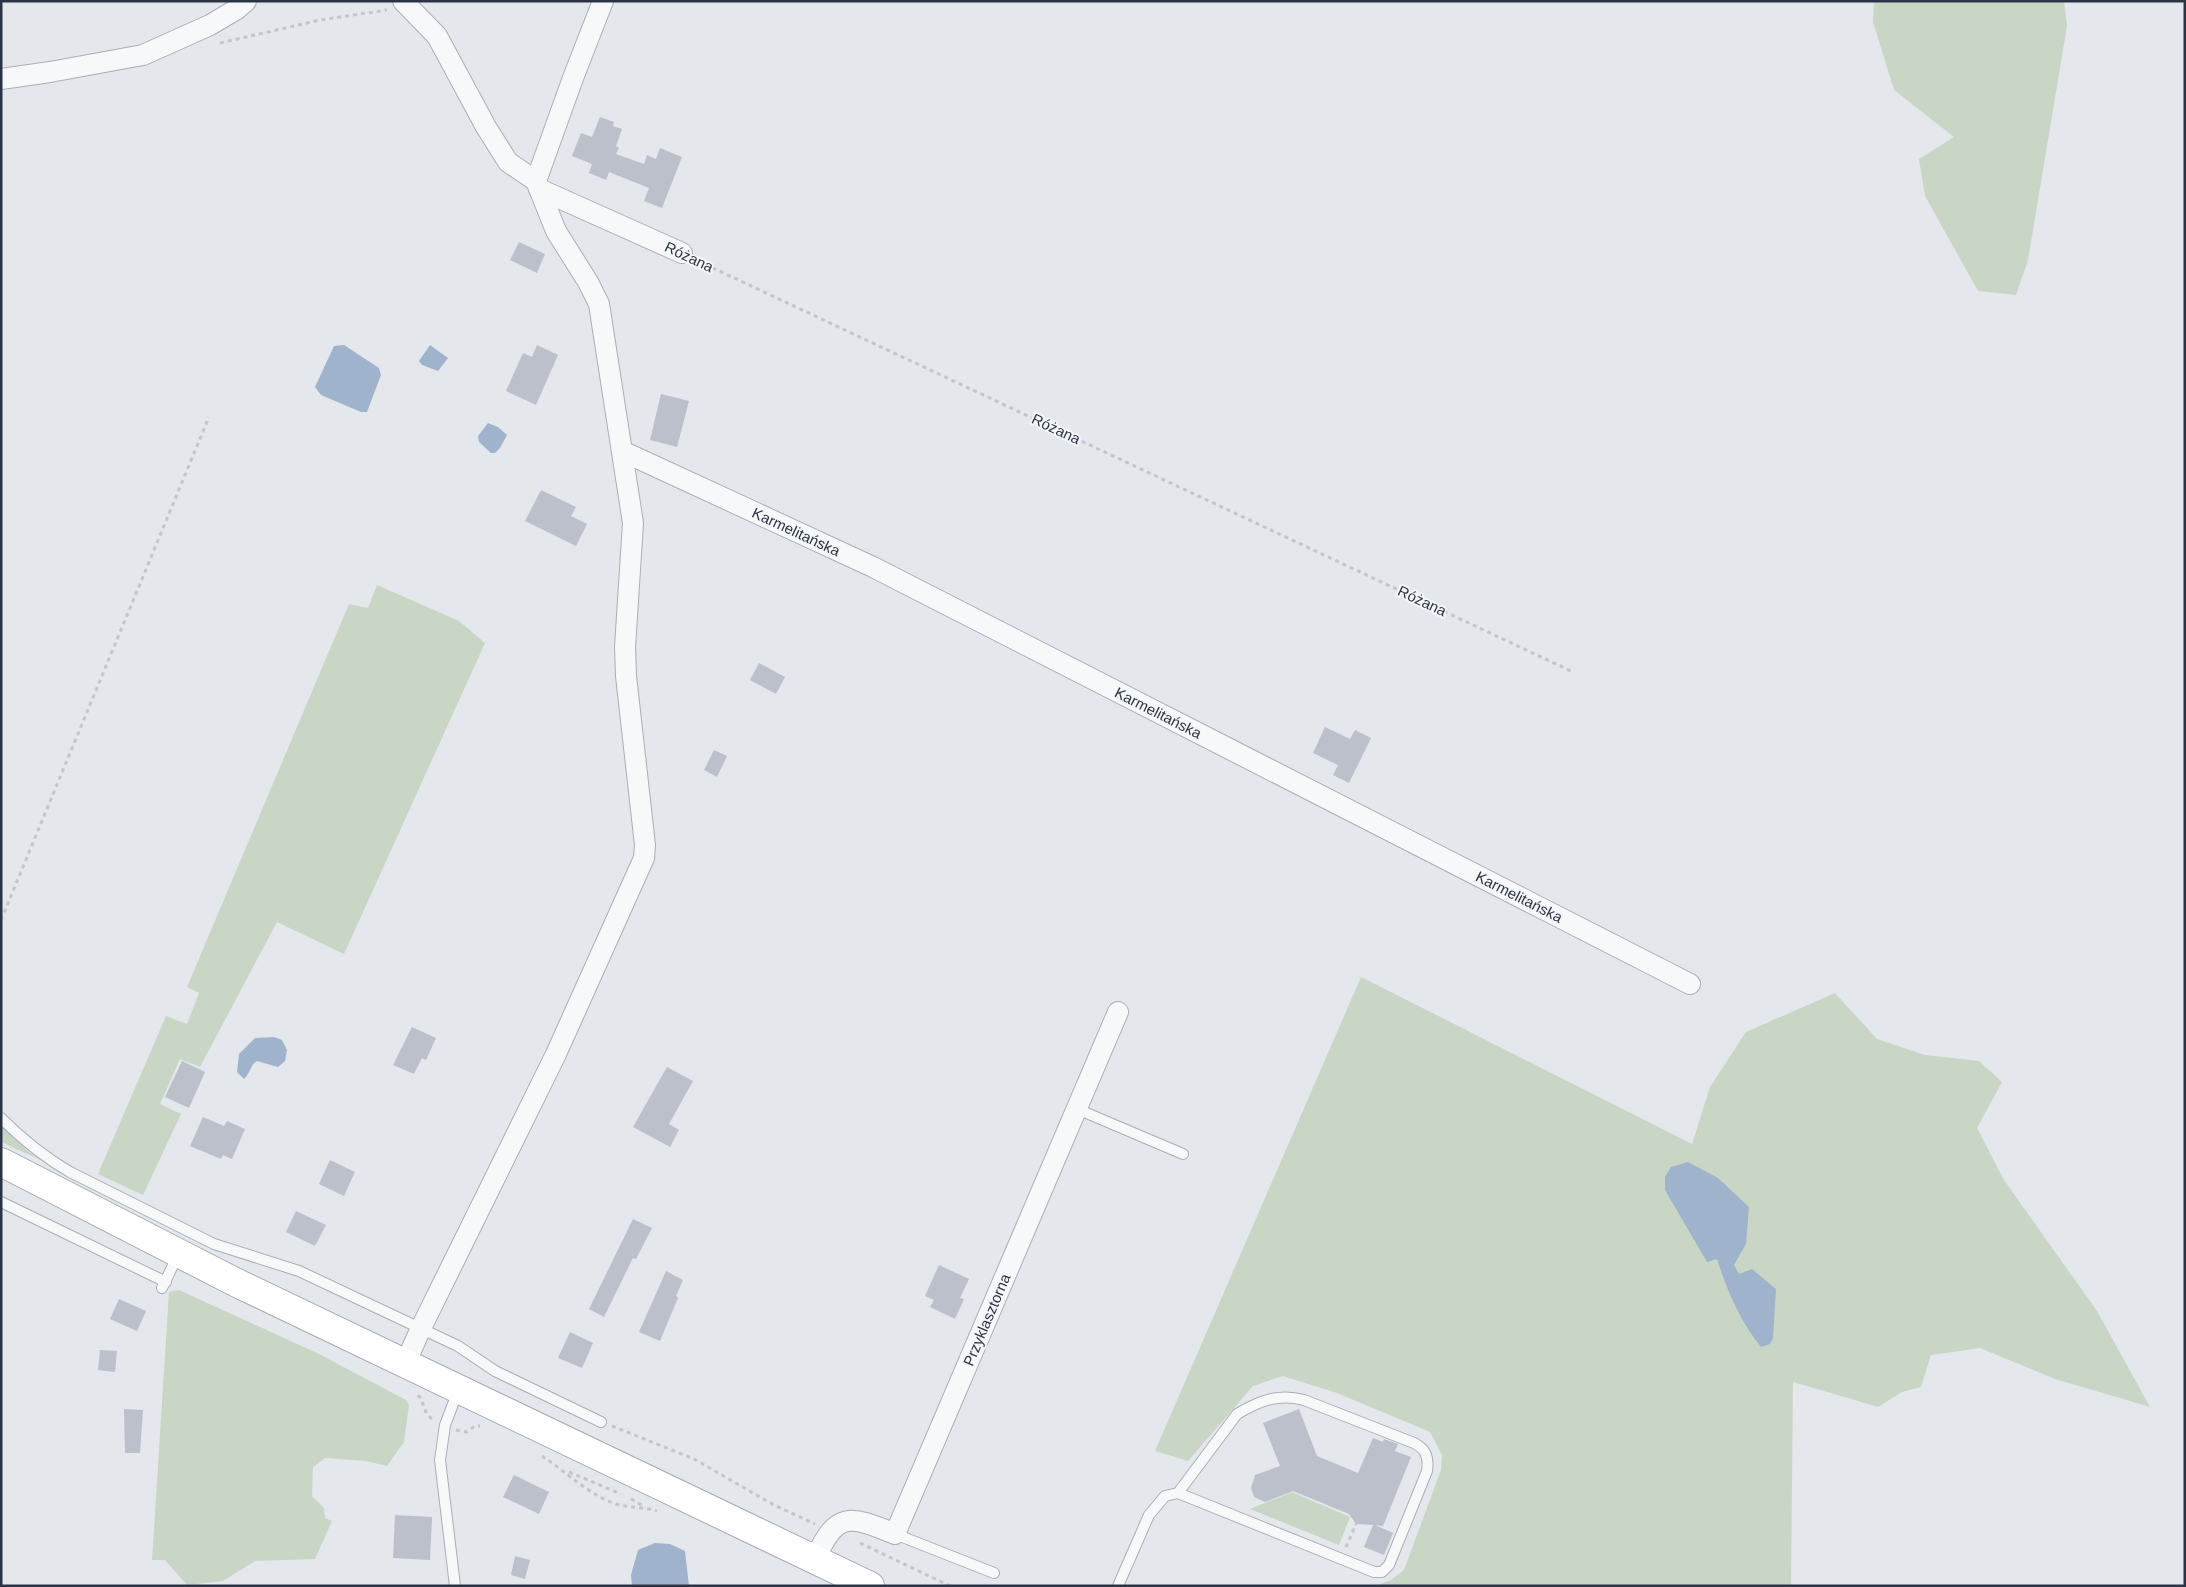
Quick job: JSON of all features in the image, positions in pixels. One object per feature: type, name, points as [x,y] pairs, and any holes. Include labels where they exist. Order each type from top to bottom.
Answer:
[{"type":"main road","points":[[1,1162],[179,1254],[870,1586]]},
{"type":"street","points":[[1,78],[50,72],[143,55],[210,25],[237,9],[246,1]]},
{"type":"street","points":[[405,1364],[556,1054],[644,858],[645,845],[626,676],[633,523],[599,304],[588,282],[556,231],[538,185],[572,78],[603,1]]},
{"type":"street","name":"Różana","points":[[405,4],[438,36],[486,127],[508,162],[538,185],[682,253]]},
{"type":"street","name":"Karmelitańska","points":[[622,451],[873,567],[1690,984]]},
{"type":"street","name":"Przyklasztorna","points":[[895,1534],[1118,1012]]},
{"type":"street","points":[[815,1560],[830,1530],[843,1522],[859,1520],[895,1534]]},
{"type":"lane","points":[[1076,1109],[1183,1154]]},
{"type":"lane","points":[[1,1118],[32,1147],[70,1172],[214,1244],[299,1271],[421,1328],[458,1346],[495,1371],[601,1422]]},
{"type":"lane","points":[[1,1202],[164,1285],[179,1254]]},
{"type":"lane","points":[[455,1586],[440,1460],[445,1425],[459,1389]]},
{"type":"lane","points":[[1118,1586],[1149,1515],[1165,1496],[1178,1493],[1374,1572],[1382,1572],[1389,1565],[1427,1471],[1428,1462],[1421,1446],[1304,1400],[1289,1396],[1272,1397],[1238,1414],[1178,1493]]},
{"type":"lane","points":[[895,1534],[994,1573]]},
{"type":"path","points":[[215,44],[320,20],[405,4]]},
{"type":"path","name":"Różana","points":[[682,253],[1571,671]]},
{"type":"path","points":[[1,920],[209,417]]},
{"type":"path","points":[[601,1422],[694,1459],[774,1506],[886,1554],[950,1586]]},
{"type":"path","points":[[621,1494],[566,1472],[592,1493],[615,1504],[647,1508],[630,1498]]},
{"type":"path","points":[[1342,1558],[1356,1524]]},
{"type":"green space","points":[[1874,1],[2064,1],[2067,26],[2028,260],[2016,295],[1978,291],[1925,196],[1919,159],[1954,137],[1894,90],[1873,22]]},
{"type":"green space","points":[[377,585],[459,621],[485,643],[344,954],[277,922],[200,1067],[180,1059],[160,1104],[181,1114],[143,1195],[98,1174],[166,1016],[187,1024],[199,993],[187,987],[349,604],[368,608]]},
{"type":"green space","points":[[1361,977],[1692,1144],[1710,1087],[1746,1032],[1835,993],[1877,1039],[1925,1055],[1979,1061],[2002,1082],[1977,1128],[2004,1180],[2097,1311],[2150,1407],[2055,1379],[1980,1348],[1931,1355],[1921,1387],[1902,1392],[1878,1407],[1793,1382],[1791,1586],[1375,1586],[1391,1580],[1404,1570],[1441,1470],[1442,1455],[1430,1432],[1337,1393],[1283,1376],[1253,1386],[1188,1461],[1155,1451]]},
{"type":"green space","points":[[1,1125],[30,1153],[43,1161],[1,1142]]},
{"type":"green space","points":[[179,1290],[319,1354],[406,1400],[409,1405],[404,1442],[387,1466],[366,1461],[325,1458],[313,1467],[312,1496],[324,1508],[325,1518],[332,1521],[315,1559],[255,1561],[223,1581],[187,1585],[165,1560],[152,1560],[169,1292]]},
{"type":"green space","points":[[1292,1492],[1350,1517],[1339,1545],[1250,1509]]},
{"type":"water","points":[[344,345],[379,368],[381,375],[367,412],[361,412],[321,395],[315,387],[334,346]]},
{"type":"water","points":[[430,345],[448,358],[438,371],[422,365],[419,361]]},
{"type":"water","points":[[488,423],[498,427],[507,435],[495,453],[491,453],[479,442],[478,436]]},
{"type":"water","points":[[274,1037],[282,1040],[287,1050],[285,1061],[278,1067],[257,1061],[244,1079],[237,1072],[239,1054],[255,1038]]},
{"type":"water","points":[[1688,1162],[1718,1178],[1749,1207],[1746,1244],[1734,1265],[1739,1274],[1752,1269],[1776,1289],[1773,1338],[1770,1344],[1761,1347],[1753,1337],[1735,1305],[1717,1259],[1707,1262],[1665,1190],[1665,1177],[1671,1167]]},
{"type":"water","points":[[655,1543],[670,1544],[685,1551],[689,1586],[632,1586],[631,1575],[638,1550]]},
{"type":"building","points":[[600,117],[614,122],[613,126],[622,129],[616,146],[619,148],[616,154],[644,164],[647,155],[656,159],[660,148],[682,157],[662,208],[644,201],[649,188],[609,172],[606,180],[589,173],[592,164],[572,156],[581,133],[592,137]]},
{"type":"building","points":[[519,242],[545,254],[537,273],[510,260]]},
{"type":"building","points":[[537,345],[558,355],[536,405],[506,391],[523,353],[532,357]]},
{"type":"building","points":[[661,394],[689,401],[677,447],[650,440]]},
{"type":"building","points":[[541,490],[576,507],[571,516],[587,524],[576,546],[525,521]]},
{"type":"building","points":[[759,663],[785,677],[776,694],[750,680]]},
{"type":"building","points":[[1325,727],[1350,739],[1355,730],[1371,738],[1349,783],[1333,775],[1338,765],[1313,753]]},
{"type":"building","points":[[714,750],[727,756],[717,777],[704,770]]},
{"type":"building","points":[[412,1027],[436,1038],[426,1060],[422,1058],[414,1074],[393,1065]]},
{"type":"building","points":[[182,1061],[205,1072],[189,1108],[165,1097]]},
{"type":"building","points":[[667,1067],[693,1081],[669,1124],[679,1130],[670,1147],[633,1127]]},
{"type":"building","points":[[203,1117],[224,1126],[227,1121],[245,1129],[232,1159],[223,1155],[221,1159],[190,1146]]},
{"type":"building","points":[[330,1160],[355,1172],[344,1196],[319,1184]]},
{"type":"building","points":[[296,1211],[326,1225],[315,1246],[286,1232]]},
{"type":"building","points":[[633,1219],[652,1228],[636,1259],[633,1258],[604,1317],[589,1309]]},
{"type":"building","points":[[939,1265],[969,1279],[960,1298],[964,1299],[955,1319],[930,1307],[934,1300],[925,1296]]},
{"type":"building","points":[[666,1271],[683,1280],[676,1296],[678,1298],[660,1341],[639,1332]]},
{"type":"building","points":[[119,1299],[146,1311],[137,1331],[110,1319]]},
{"type":"building","points":[[570,1332],[593,1343],[582,1368],[558,1358]]},
{"type":"building","points":[[100,1350],[117,1351],[115,1372],[98,1370]]},
{"type":"building","points":[[124,1409],[143,1410],[140,1453],[125,1453]]},
{"type":"building","points":[[1299,1409],[1317,1456],[1358,1473],[1373,1438],[1383,1442],[1384,1439],[1398,1444],[1395,1451],[1411,1457],[1383,1526],[1375,1525],[1393,1533],[1384,1555],[1364,1547],[1373,1525],[1356,1524],[1349,1514],[1293,1491],[1265,1502],[1254,1497],[1251,1488],[1255,1475],[1280,1466],[1263,1423]]},
{"type":"building","points":[[514,1475],[549,1492],[539,1514],[503,1497]]},
{"type":"building","points":[[395,1515],[432,1517],[430,1560],[393,1558]]},
{"type":"building","points":[[515,1556],[530,1560],[525,1579],[511,1575]]}]
